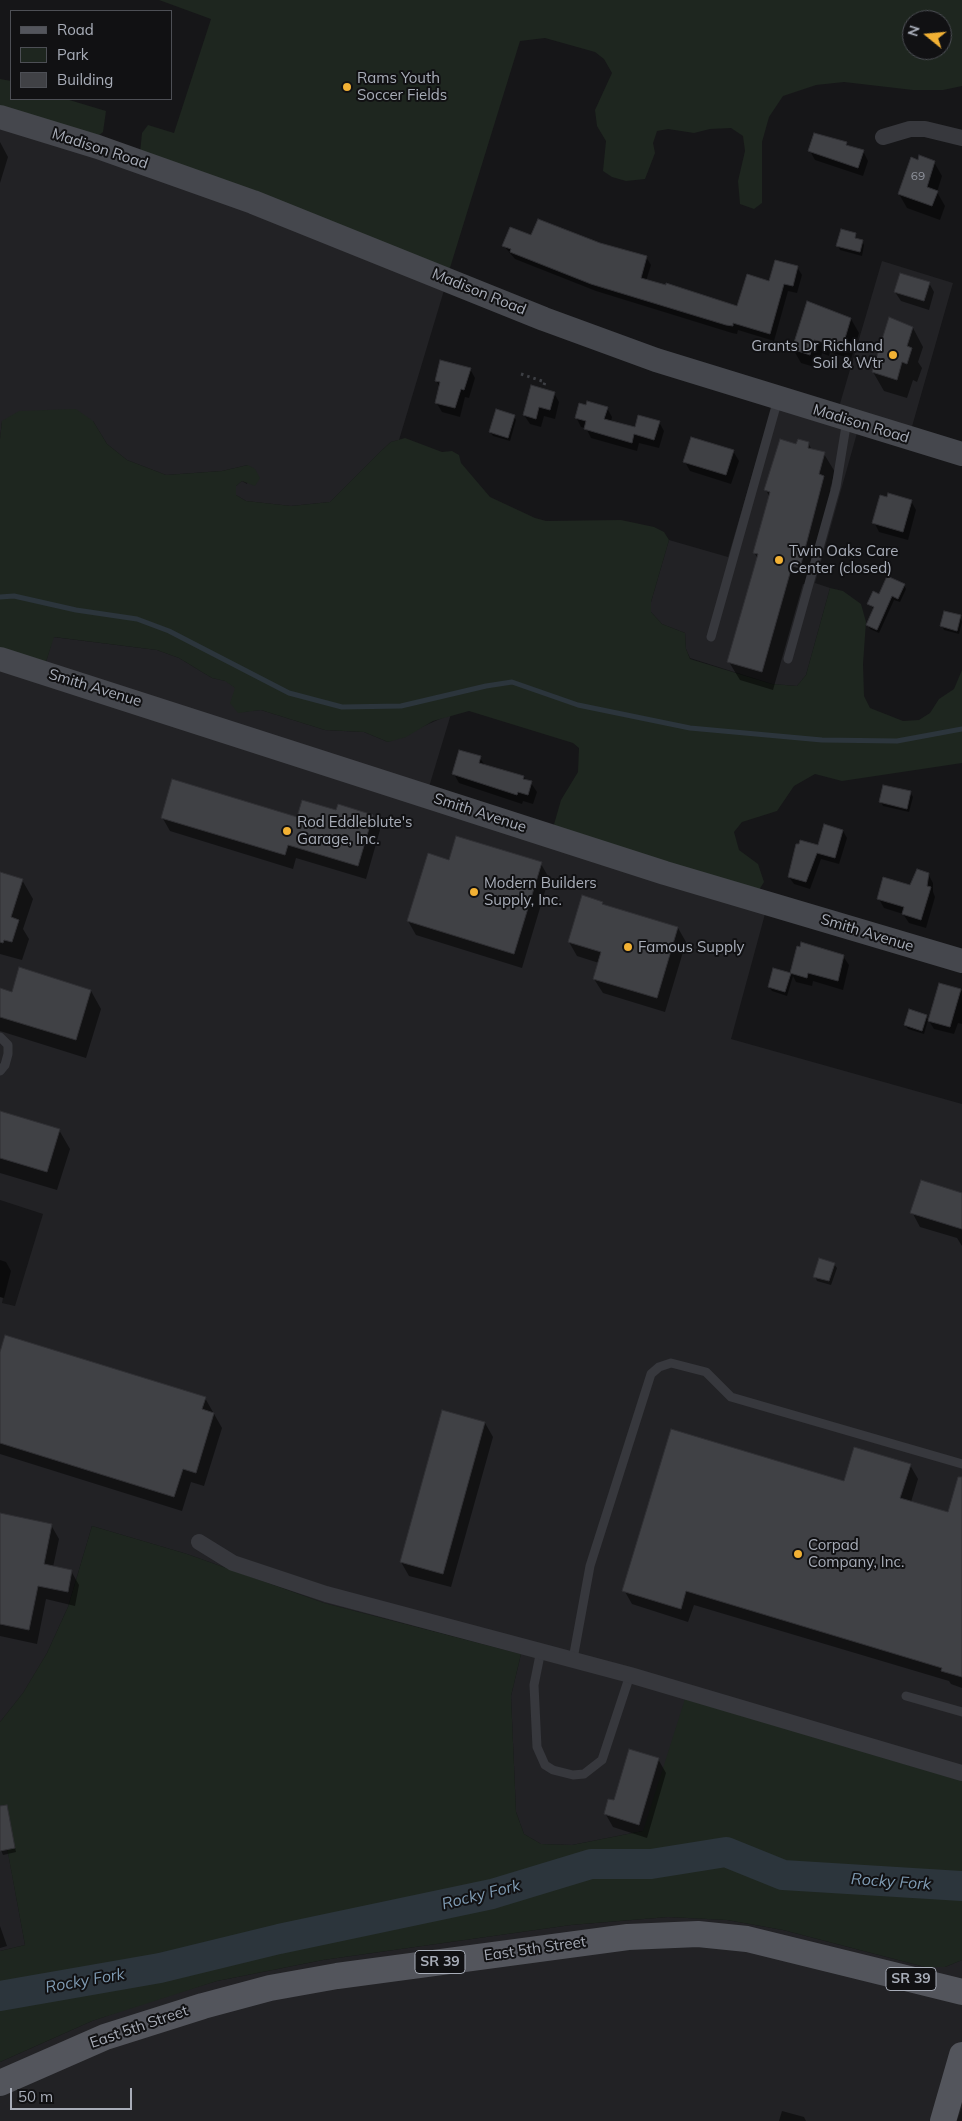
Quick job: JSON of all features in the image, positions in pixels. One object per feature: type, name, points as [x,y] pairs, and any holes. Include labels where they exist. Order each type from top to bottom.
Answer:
[{"type":"main road","name":"East 5th Street","points":[[0,2083],[105,2037],[203,2006],[270,1988],[366,1972],[628,1937],[698,1934],[747,1939],[962,1992]]},
{"type":"main road","points":[[943,2121],[962,2055]]},
{"type":"street","name":"Madison Road","points":[[0,117],[98,147],[253,202],[586,335],[847,420],[962,454]]},
{"type":"street","points":[[883,137],[910,129],[925,129],[962,138]]},
{"type":"street","name":"Smith Avenue","points":[[0,659],[665,873],[962,961]]},
{"type":"street","points":[[199,1542],[233,1563],[309,1589],[630,1675],[962,1773]]},
{"type":"lane","points":[[711,637],[778,398]]},
{"type":"lane","points":[[788,659],[836,487],[847,420]]},
{"type":"lane","points":[[0,1037],[8,1045],[5,1065],[0,1072]]},
{"type":"lane","points":[[573,1659],[590,1566],[651,1374],[659,1367],[671,1363],[706,1372],[732,1398],[962,1464]]},
{"type":"lane","points":[[541,1650],[534,1684],[537,1747],[545,1765],[553,1770],[573,1775],[584,1774],[602,1760],[630,1675]]},
{"type":"lane","points":[[906,1696],[962,1712]]},
{"type":"path","points":[[521,374],[545,382],[544,385]]},
{"type":"shaded area","points":[[0,126],[100,156],[445,287],[399,440],[391,442],[382,450],[330,502],[291,506],[246,501],[236,495],[236,486],[242,481],[247,484],[248,465],[222,471],[166,475],[127,460],[107,444],[93,421],[2,421],[0,439]]},
{"type":"shaded area","points":[[882,261],[953,283],[911,430],[839,407]]},
{"type":"shaded area","points":[[772,407],[857,433],[815,583],[830,588],[806,675],[797,686],[772,684],[690,658],[686,649],[685,633],[662,624],[651,612],[651,602],[669,540],[728,557]]},
{"type":"shaded area","points":[[53,637],[157,650],[179,658],[212,678],[226,681],[236,688],[238,712],[261,710],[325,730],[364,732],[388,742],[451,714],[429,787],[765,914],[731,1039],[962,1104],[962,1781],[643,1831],[572,1845],[541,1844],[524,1834],[516,1812],[511,1696],[521,1654],[324,1603],[187,1554],[92,1526],[68,1607],[47,1653],[23,1693],[0,1722],[0,1297],[3,1298],[2,1303],[15,1306],[43,1214],[0,1200],[0,667],[41,680]]},
{"type":"shaded area","points":[[7,1847],[25,1945],[0,1951],[0,1848]]},
{"type":"shaded area","points":[[668,1917],[727,1920],[783,1930],[925,1967],[945,1967],[962,1960],[962,2107],[957,2121],[0,2121],[0,2062],[92,2021],[152,2000],[217,1981],[323,1960],[571,1925]]},
{"type":"green space","points":[[159,0],[962,0],[962,86],[943,90],[913,90],[844,82],[816,85],[783,96],[769,117],[762,142],[762,203],[754,209],[740,204],[738,181],[745,151],[743,136],[731,128],[710,129],[694,133],[668,129],[657,131],[653,143],[655,153],[645,179],[626,181],[612,177],[603,171],[606,141],[597,126],[595,110],[612,73],[604,59],[595,52],[545,38],[520,41],[449,271],[140,153],[142,133],[148,125],[174,133],[211,19]]},
{"type":"green space","points":[[0,79],[10,81],[10,100],[69,100],[106,111],[103,132],[97,137],[0,106]]},
{"type":"green space","points":[[76,409],[93,421],[107,444],[127,460],[166,475],[222,471],[248,465],[255,469],[260,478],[255,486],[242,481],[236,486],[236,495],[246,501],[291,506],[330,502],[391,442],[405,438],[442,452],[452,451],[459,455],[461,463],[490,497],[535,518],[546,521],[621,520],[654,527],[664,532],[669,540],[651,602],[651,612],[662,624],[685,633],[686,649],[690,659],[772,684],[797,686],[806,675],[830,588],[843,591],[861,604],[866,622],[863,664],[864,696],[870,708],[903,721],[919,720],[930,713],[939,699],[954,689],[962,670],[962,763],[842,781],[815,774],[794,786],[777,811],[742,822],[734,832],[739,850],[758,864],[764,882],[759,890],[553,828],[561,800],[578,772],[579,748],[573,743],[469,711],[433,721],[406,737],[388,742],[364,732],[325,730],[261,710],[238,713],[230,703],[235,688],[225,681],[212,678],[179,658],[157,650],[54,637],[45,665],[0,651],[0,439],[2,421],[19,411]]},
{"type":"green space","points":[[92,1526],[187,1554],[324,1603],[521,1654],[511,1696],[516,1812],[524,1834],[541,1844],[572,1845],[643,1831],[685,1699],[962,1781],[962,1960],[945,1967],[925,1967],[783,1930],[727,1920],[668,1917],[571,1925],[323,1960],[217,1981],[92,2021],[0,2062],[0,1951],[25,1945],[7,1848],[0,1848],[0,1722],[23,1693],[47,1653],[68,1607]]},
{"type":"building","points":[[814,133],[847,142],[846,145],[864,150],[858,168],[808,151]]},
{"type":"building","points":[[919,155],[935,161],[927,187],[938,191],[932,206],[898,194],[911,157],[918,160]]},
{"type":"building","points":[[538,219],[600,243],[647,256],[641,278],[666,285],[666,283],[737,306],[747,274],[769,281],[775,260],[798,266],[793,286],[784,284],[770,334],[733,323],[733,326],[726,325],[591,284],[510,252],[511,249],[502,246],[510,227],[531,235]]},
{"type":"building","points":[[841,229],[856,233],[855,238],[863,240],[860,252],[836,246]]},
{"type":"building","points":[[900,273],[930,282],[924,301],[894,292]]},
{"type":"building","points":[[807,301],[851,318],[843,345],[823,339],[822,342],[814,340],[810,355],[792,349]]},
{"type":"building","name":"Grants Dr Richland Soil & Wtr","points":[[889,317],[913,327],[907,346],[912,348],[907,364],[902,362],[897,380],[872,372]]},
{"type":"building","points":[[440,360],[471,368],[464,390],[461,389],[455,408],[435,403],[440,382],[435,381]]},
{"type":"building","points":[[531,385],[555,392],[550,410],[539,407],[536,419],[523,415]]},
{"type":"building","points":[[587,401],[608,407],[604,419],[635,427],[638,415],[660,421],[654,440],[634,434],[632,443],[584,429],[586,421],[575,418],[579,403],[586,405]]},
{"type":"building","points":[[496,409],[515,415],[508,438],[489,432]]},
{"type":"building","points":[[691,437],[734,450],[726,475],[683,462]]},
{"type":"building","name":"Twin Oaks Care Center (closed)","points":[[780,439],[796,444],[798,439],[809,442],[808,448],[825,452],[819,474],[824,476],[800,568],[792,566],[762,672],[727,662],[758,554],[753,553],[770,492],[764,490]]},
{"type":"building","points":[[888,493],[912,500],[903,532],[872,523],[880,495],[887,497]]},
{"type":"building","points":[[887,576],[905,584],[898,599],[892,596],[877,630],[866,625],[874,607],[867,604],[873,591],[879,594]]},
{"type":"building","points":[[944,611],[961,615],[957,631],[940,626]]},
{"type":"building","points":[[459,750],[481,756],[479,763],[524,776],[523,779],[532,781],[528,795],[518,792],[517,795],[452,774]]},
{"type":"building","name":"Rod Eddleblute's Garage, Inc.","points":[[172,779],[297,817],[302,800],[336,810],[338,804],[373,815],[358,866],[288,845],[285,855],[161,818]]},
{"type":"building","points":[[883,785],[911,791],[907,809],[879,802]]},
{"type":"building","points":[[824,824],[843,830],[835,858],[817,853],[806,882],[788,877],[796,844],[799,844],[800,840],[818,845]]},
{"type":"building","name":"Modern Builders Supply, Inc.","points":[[456,836],[542,862],[514,954],[407,921],[428,853],[449,860]]},
{"type":"building","points":[[917,869],[929,873],[927,886],[931,887],[921,920],[902,914],[904,907],[877,899],[883,877],[910,885]]},
{"type":"building","points":[[0,872],[23,879],[11,917],[19,920],[12,942],[4,940],[3,943],[0,942]]},
{"type":"building","name":"Famous Supply","points":[[582,895],[603,902],[602,904],[678,927],[657,998],[593,979],[601,952],[568,942]]},
{"type":"building","points":[[801,942],[844,955],[838,981],[808,973],[807,978],[790,973],[797,946],[800,947]]},
{"type":"building","points":[[19,967],[91,990],[76,1040],[0,1017],[0,988],[12,992]]},
{"type":"building","points":[[773,968],[791,973],[785,992],[768,987]]},
{"type":"building","points":[[939,983],[961,989],[950,1027],[928,1021]]},
{"type":"building","points":[[909,1009],[927,1015],[922,1031],[904,1025]]},
{"type":"building","points":[[0,1111],[60,1129],[47,1172],[0,1158]]},
{"type":"building","points":[[921,1180],[962,1193],[962,1229],[910,1213]]},
{"type":"building","points":[[819,1258],[835,1263],[829,1281],[813,1277]]},
{"type":"building","points":[[5,1335],[206,1397],[202,1409],[214,1413],[196,1473],[183,1469],[174,1497],[0,1443],[0,1352]]},
{"type":"building","points":[[442,1410],[485,1422],[443,1574],[400,1562]]},
{"type":"building","name":"Corpad Company, Inc.","points":[[671,1429],[844,1481],[854,1447],[911,1464],[900,1498],[948,1512],[958,1477],[962,1477],[962,1677],[941,1671],[942,1668],[686,1591],[681,1609],[622,1591]]},
{"type":"building","points":[[0,1513],[52,1524],[44,1564],[72,1570],[68,1592],[38,1586],[29,1630],[0,1624]]},
{"type":"building","points":[[629,1749],[659,1758],[639,1825],[604,1814],[608,1799],[614,1800]]},
{"type":"building","points":[[7,1805],[15,1848],[0,1851],[0,1806]]},
{"type":"waterway","points":[[0,597],[14,596],[76,610],[137,619],[169,631],[289,693],[342,707],[401,706],[486,686],[512,682],[578,705],[690,728],[822,740],[897,741],[962,729]]},
{"type":"waterway","name":"Rocky Fork","points":[[0,1996],[160,1968],[279,1939],[492,1894],[591,1864],[651,1864],[726,1852],[783,1875],[962,1886]]},
{"type":"place","name":"Rams Youth Soccer Fields","points":[[347,87]]},
{"type":"place","name":"Grants Dr Richland Soil & Wtr","points":[[893,355]]},
{"type":"place","name":"Twin Oaks Care Center (closed)","points":[[779,560]]},
{"type":"place","name":"Rod Eddleblute's Garage, Inc.","points":[[287,831]]},
{"type":"place","name":"Modern Builders Supply, Inc.","points":[[474,892]]},
{"type":"place","name":"Famous Supply","points":[[628,947]]},
{"type":"place","name":"Corpad Company, Inc.","points":[[798,1554]]}]
